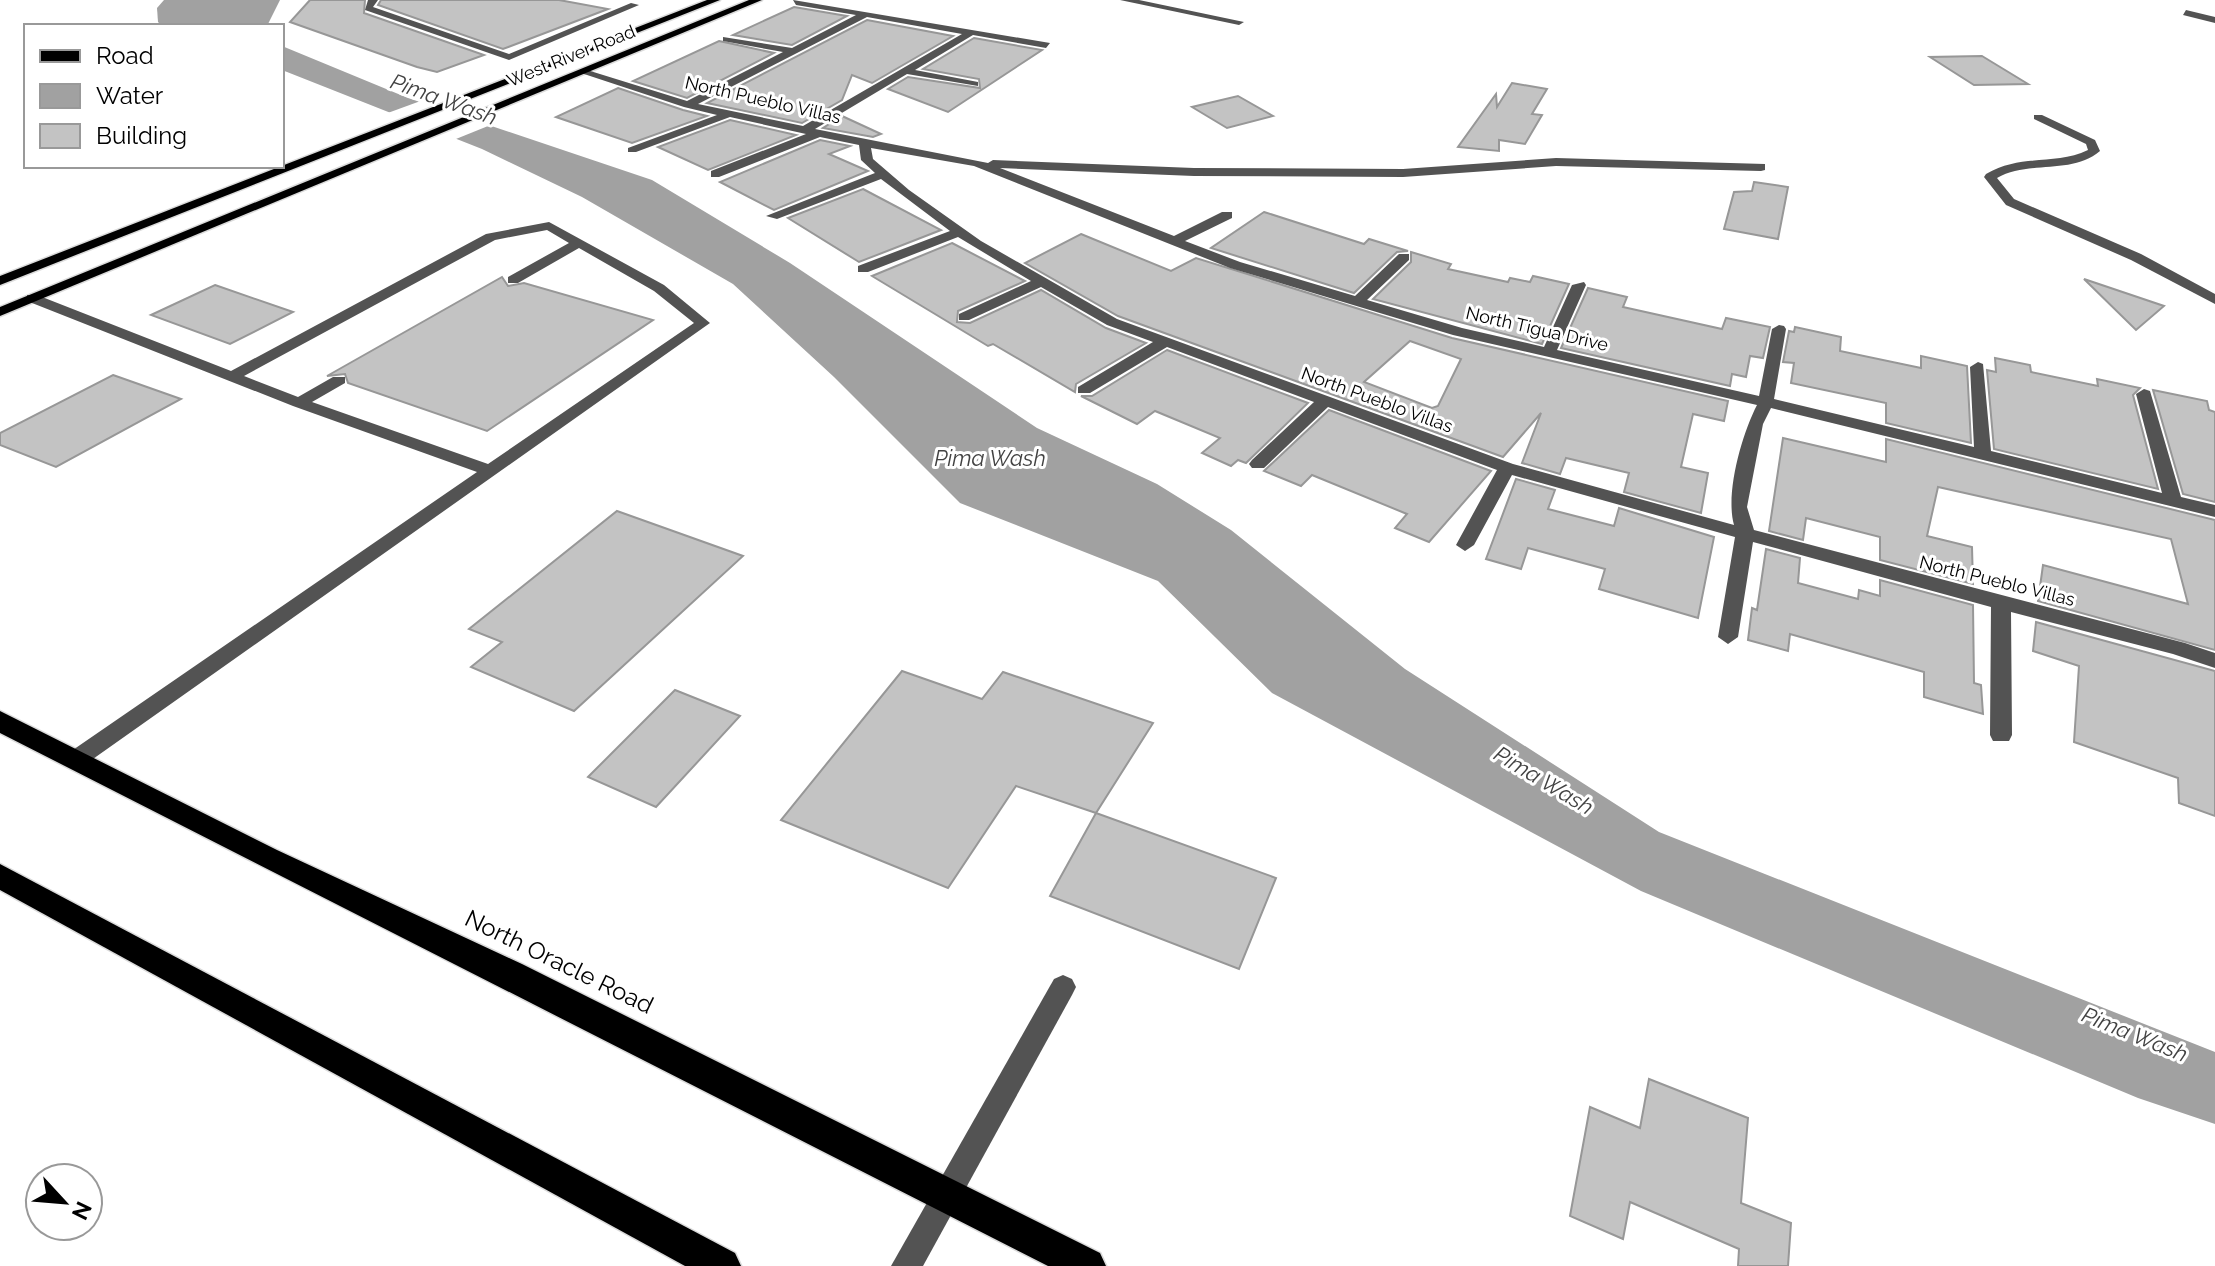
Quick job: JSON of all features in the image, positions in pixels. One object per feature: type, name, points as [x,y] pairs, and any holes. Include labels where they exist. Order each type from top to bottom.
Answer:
[{"type":"highway","name":"North Oracle Road","points":[[0,721],[267,858],[511,974],[1087,1266]]},
{"type":"highway","points":[[0,876],[722,1266]]},
{"type":"main road","name":"West River Road","points":[[0,281],[715,0]]},
{"type":"main road","name":"West River Road","points":[[0,312],[757,0]]},
{"type":"street","points":[[373,0],[368,8],[509,57],[634,5],[605,0]]},
{"type":"street","points":[[1125,0],[1239,22]]},
{"type":"street","points":[[796,2],[1046,45]]},
{"type":"street","points":[[2186,13],[2215,20]]},
{"type":"street","points":[[688,105],[866,14]]},
{"type":"street","points":[[715,174],[812,132],[972,32]]},
{"type":"street","points":[[726,39],[793,51]]},
{"type":"street","points":[[906,71],[974,84]]},
{"type":"street","name":"North Pueblo Villas","points":[[583,72],[688,105],[864,143],[867,160],[880,175],[960,232],[1112,322],[1324,402],[1507,468],[2178,648],[2215,661]]},
{"type":"street","points":[[632,150],[729,114]]},
{"type":"street","points":[[2038,117],[2073,130],[2091,142],[2094,151],[2083,159],[2009,164],[1990,177],[2010,202],[2136,257],[2215,300]]},
{"type":"street","name":"North Tigua Drive","points":[[864,143],[977,163],[1235,265],[1458,332],[1766,402],[2215,511]]},
{"type":"street","points":[[977,163],[1194,172],[1388,173],[1556,162],[1761,167]]},
{"type":"street","points":[[772,216],[880,175]]},
{"type":"street","points":[[1174,241],[1227,215]]},
{"type":"street","points":[[75,760],[703,323],[659,288],[549,226],[491,237],[234,375]]},
{"type":"street","points":[[863,269],[960,232]]},
{"type":"street","points":[[513,280],[579,243]]},
{"type":"street","points":[[1357,302],[1404,257]]},
{"type":"street","points":[[964,317],[1041,282]]},
{"type":"street","points":[[1549,352],[1579,285]]},
{"type":"street","points":[[32,298],[299,403],[489,470]]},
{"type":"street","points":[[1728,637],[1745,532],[1738,507],[1755,424],[1766,402],[1779,329]]},
{"type":"street","points":[[1084,390],[1165,342]]},
{"type":"street","points":[[1978,367],[1983,455]]},
{"type":"street","points":[[299,403],[339,380]]},
{"type":"street","points":[[2144,394],[2173,501]]},
{"type":"street","points":[[1258,464],[1324,402]]},
{"type":"street","points":[[1465,545],[1507,468]]},
{"type":"street","points":[[2001,602],[2001,735]]},
{"type":"street","points":[[906,1266],[1063,987]]},
{"type":"water","points":[[164,0],[280,0],[268,24],[160,24],[157,8]]},
{"type":"water","name":"Pima Wash","points":[[284,47],[408,98],[652,180],[790,263],[1037,428],[1157,484],[1231,530],[1405,669],[1659,832],[2215,1052],[2215,1124],[2138,1098],[1641,891],[1272,693],[1158,581],[960,503],[834,377],[733,284],[582,197],[482,149],[284,71]]},
{"type":"pier","points":[[426,99],[498,122],[451,141],[385,114]]},
{"type":"building","points":[[310,0],[365,0],[364,13],[484,55],[437,72],[417,67],[290,22]]},
{"type":"building","points":[[381,0],[559,0],[608,9],[503,49],[378,5]]},
{"type":"building","points":[[794,7],[847,16],[792,45],[733,35]]},
{"type":"building","points":[[867,20],[953,36],[872,83],[852,75],[842,100],[802,123],[707,103]]},
{"type":"building","points":[[974,38],[1042,50],[948,112],[888,89],[908,77],[980,88],[979,79],[923,69]]},
{"type":"building","points":[[719,41],[774,53],[687,98],[633,81]]},
{"type":"building","points":[[1982,56],[2028,84],[1974,85],[1930,57]]},
{"type":"building","points":[[1512,83],[1547,89],[1532,114],[1542,115],[1525,144],[1499,140],[1499,151],[1458,147],[1496,94],[1497,107]]},
{"type":"building","points":[[618,88],[707,116],[632,143],[556,117]]},
{"type":"building","points":[[1238,96],[1273,116],[1227,128],[1192,107]]},
{"type":"building","points":[[842,116],[881,134],[873,137],[823,128]]},
{"type":"building","points":[[730,120],[796,135],[708,170],[658,147]]},
{"type":"building","points":[[820,140],[850,146],[829,154],[868,171],[774,210],[720,182]]},
{"type":"building","points":[[1754,182],[1788,187],[1778,239],[1724,229],[1734,192],[1752,191]]},
{"type":"building","points":[[863,189],[941,230],[859,262],[788,218]]},
{"type":"building","points":[[1264,212],[1364,244],[1369,239],[1408,251],[1397,252],[1354,293],[1211,248]]},
{"type":"building","points":[[1081,234],[1171,271],[1196,258],[1452,338],[1728,401],[1724,421],[1693,414],[1681,467],[1708,473],[1701,513],[1624,492],[1629,473],[1566,458],[1560,474],[1522,463],[1541,413],[1503,457],[1118,316],[1025,263]],"holes":[[[1410,341],[1461,359],[1438,406],[1432,408],[1364,382]]]},
{"type":"building","points":[[952,243],[1025,281],[958,311],[957,322],[970,323],[1041,290],[1106,328],[1146,343],[1076,384],[1075,392],[993,344],[988,346],[872,276]]},
{"type":"building","points":[[1411,252],[1451,264],[1448,269],[1508,282],[1510,278],[1530,282],[1533,276],[1569,284],[1542,344],[1373,299],[1411,262]]},
{"type":"building","points":[[502,277],[508,286],[524,283],[653,320],[487,431],[348,383],[345,374],[327,376]]},
{"type":"building","points":[[2084,279],[2164,306],[2136,330]]},
{"type":"building","points":[[215,285],[293,312],[230,344],[151,315]]},
{"type":"building","points":[[1588,288],[1627,297],[1623,307],[1722,329],[1726,318],[1770,327],[1763,358],[1750,356],[1746,377],[1732,374],[1730,386],[1561,348]]},
{"type":"building","points":[[1795,327],[1841,337],[1840,351],[1921,368],[1921,356],[1967,366],[1971,443],[1886,423],[1886,403],[1791,383],[1794,363],[1783,362],[1789,331],[1794,332]]},
{"type":"building","points":[[1167,350],[1308,403],[1246,463],[1238,460],[1231,466],[1202,453],[1220,438],[1155,411],[1137,424],[1081,396],[1092,396]]},
{"type":"building","points":[[1995,358],[2030,365],[2031,372],[2098,386],[2097,379],[2140,388],[2133,395],[2158,489],[1994,449],[1987,370],[1996,372]]},
{"type":"building","points":[[113,375],[181,399],[56,467],[0,445],[0,433]]},
{"type":"building","points":[[2153,390],[2207,401],[2209,410],[2215,412],[2215,502],[2183,494]]},
{"type":"building","points":[[1329,410],[1491,471],[1429,542],[1395,528],[1407,514],[1312,475],[1301,486],[1264,471]]},
{"type":"building","points":[[1783,438],[1886,462],[1886,439],[2215,520],[2215,650],[2038,601],[2043,565],[2188,604],[2171,539],[1938,487],[1927,536],[1972,547],[1973,584],[1880,560],[1880,537],[1806,518],[1803,540],[1769,531]]},
{"type":"building","points":[[1516,479],[1555,490],[1548,509],[1614,526],[1619,508],[1714,537],[1698,618],[1599,589],[1605,569],[1528,548],[1521,569],[1486,559]]},
{"type":"building","points":[[617,511],[743,556],[574,711],[471,667],[502,642],[469,629]]},
{"type":"building","points":[[1766,549],[1800,558],[1798,583],[1858,599],[1859,590],[1880,596],[1880,580],[1973,605],[1974,683],[1981,685],[1983,714],[1924,697],[1924,672],[1790,634],[1788,651],[1748,640],[1752,608],[1757,610]]},
{"type":"building","points":[[2036,622],[2215,671],[2215,816],[2179,803],[2178,778],[2074,742],[2079,666],[2033,651]]},
{"type":"building","points":[[902,671],[982,699],[1003,672],[1153,723],[1096,813],[1016,786],[948,888],[781,820]]},
{"type":"building","points":[[675,690],[740,716],[656,807],[588,777]]},
{"type":"building","points":[[1096,813],[1276,878],[1239,969],[1050,896]]},
{"type":"building","points":[[1649,1079],[1748,1118],[1741,1203],[1791,1223],[1788,1266],[1738,1266],[1739,1249],[1630,1202],[1623,1239],[1570,1216],[1590,1107],[1640,1128]]}]
